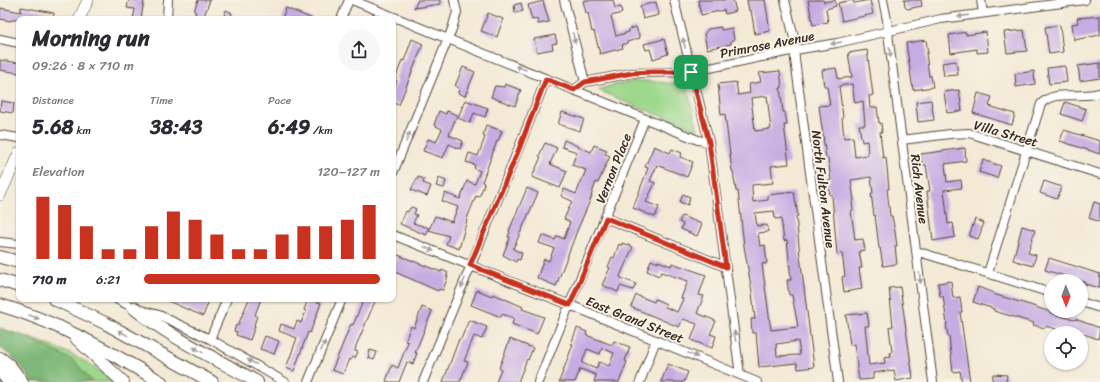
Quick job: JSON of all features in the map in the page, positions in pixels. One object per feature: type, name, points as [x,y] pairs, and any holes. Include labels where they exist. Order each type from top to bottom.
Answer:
[{"type":"highway","points":[[0,257],[16,261]]},
{"type":"highway","points":[[0,280],[16,285]]},
{"type":"highway","points":[[60,302],[105,323],[212,382]]},
{"type":"highway","points":[[0,305],[67,330],[161,382]]},
{"type":"highway","points":[[134,308],[154,324],[257,382]]},
{"type":"highway","points":[[67,330],[124,382]]},
{"type":"highway","points":[[0,358],[10,366],[22,382]]},
{"type":"highway","points":[[0,371],[9,382]]},
{"type":"main road","points":[[80,16],[88,0]]},
{"type":"main road","points":[[0,195],[16,160]]},
{"type":"street","points":[[167,16],[168,0]]},
{"type":"street","points":[[342,16],[349,0]]},
{"type":"street","points":[[352,0],[390,16]]},
{"type":"street","points":[[396,166],[448,40],[457,12],[454,0]]},
{"type":"street","points":[[564,0],[585,82]]},
{"type":"street","points":[[674,0],[709,142],[743,378]]},
{"type":"street","name":"North Fulton Avenue","points":[[785,0],[794,38],[795,60],[838,382]]},
{"type":"street","name":"Rich Avenue","points":[[883,0],[933,382]]},
{"type":"street","points":[[981,0],[983,13]]},
{"type":"street","name":"Primrose Avenue","points":[[574,90],[585,82],[632,73],[691,72],[795,50],[837,43],[941,19],[1085,0]]},
{"type":"street","points":[[396,18],[698,140],[709,142]]},
{"type":"street","points":[[0,39],[16,42]]},
{"type":"street","points":[[423,382],[517,154],[546,79]]},
{"type":"street","points":[[988,273],[1041,104],[1048,98],[1057,96],[1100,93]]},
{"type":"street","name":"Vernon Place","points":[[538,382],[645,119]]},
{"type":"street","name":"Villa Street","points":[[902,140],[969,133],[1100,174]]},
{"type":"street","points":[[0,135],[16,138]]},
{"type":"street","points":[[606,218],[726,267]]},
{"type":"street","name":"East Grand Street","points":[[396,236],[656,340],[743,378],[757,382]]},
{"type":"street","points":[[0,242],[16,244]]},
{"type":"street","points":[[916,251],[1044,291]]},
{"type":"street","points":[[122,302],[134,308],[159,315],[210,339],[286,382]]},
{"type":"street","points":[[210,339],[226,302]]},
{"type":"street","points":[[308,382],[341,302]]},
{"type":"street","points":[[1088,304],[1100,308]]},
{"type":"street","points":[[640,382],[656,340]]},
{"type":"green space","points":[[637,81],[679,84],[687,87],[698,130],[598,90],[613,85]]},
{"type":"green space","points":[[0,328],[27,337],[74,361],[92,382],[31,382],[18,363],[0,348]]},
{"type":"green space","points":[[27,337],[73,355],[94,367],[113,382],[92,382],[74,361]]},
{"type":"building","points":[[129,0],[144,0],[141,16],[134,16],[135,9],[127,8]]},
{"type":"building","points":[[198,0],[210,0],[204,16],[194,16],[196,12],[194,11]]},
{"type":"building","points":[[418,0],[440,0],[440,4],[414,8]]},
{"type":"building","points":[[613,0],[615,8],[621,7],[622,13],[611,16],[616,36],[629,32],[629,29],[636,27],[640,38],[627,42],[622,45],[623,48],[600,54],[594,31],[592,32],[588,13],[586,13],[583,1]]},
{"type":"building","points":[[698,0],[733,0],[736,11],[725,14],[724,10],[701,15]]},
{"type":"building","points":[[747,0],[765,0],[770,31],[755,34],[751,10],[749,11]]},
{"type":"building","points":[[808,0],[823,0],[824,2],[835,0],[836,6],[826,9],[828,22],[813,25]]},
{"type":"building","points":[[853,0],[854,3],[870,0],[873,14],[842,21],[838,3]]},
{"type":"building","points":[[904,0],[921,0],[922,6],[907,9],[905,7]]},
{"type":"building","points":[[543,1],[549,22],[538,24],[537,19],[532,20],[528,5]]},
{"type":"building","points":[[656,2],[659,15],[643,19],[640,6]]},
{"type":"building","points":[[521,3],[523,11],[515,13],[514,5]]},
{"type":"building","points":[[21,7],[54,13],[54,16],[16,16],[16,20],[11,21],[0,19],[0,8],[21,12]]},
{"type":"building","points":[[286,8],[306,16],[283,16]]},
{"type":"building","points":[[226,10],[232,13],[231,16],[224,16]]},
{"type":"building","points":[[488,13],[503,19],[497,37],[481,31]]},
{"type":"building","points":[[1100,16],[1100,35],[1074,40],[1072,24],[1078,23],[1077,18]]},
{"type":"building","points":[[1060,25],[1063,52],[1049,54],[1045,27]]},
{"type":"building","points":[[721,27],[721,30],[732,28],[734,40],[731,41],[731,44],[707,49],[704,34],[708,29]]},
{"type":"building","points":[[1024,30],[1027,51],[1007,53],[1004,32]]},
{"type":"building","points":[[966,32],[966,35],[986,32],[988,52],[977,53],[977,49],[951,53],[949,35]]},
{"type":"building","points":[[555,35],[557,43],[552,44],[553,49],[537,52],[534,39]]},
{"type":"building","points":[[412,39],[423,44],[399,105],[396,104],[396,77],[402,60],[404,61]]},
{"type":"building","points":[[664,39],[668,54],[653,59],[650,49],[646,50],[644,44]]},
{"type":"building","points":[[926,40],[929,76],[931,76],[933,87],[913,90],[906,43]]},
{"type":"building","points":[[867,50],[873,95],[869,96],[870,108],[877,107],[879,123],[881,123],[882,132],[880,132],[883,158],[886,157],[890,216],[892,216],[897,246],[895,246],[897,264],[883,266],[875,215],[874,216],[871,193],[873,193],[871,177],[851,180],[854,201],[852,202],[853,210],[851,211],[855,240],[863,239],[865,250],[859,251],[862,268],[859,268],[862,289],[844,292],[842,277],[845,276],[842,253],[837,254],[832,195],[830,195],[828,181],[831,180],[828,158],[826,158],[819,106],[830,105],[827,86],[824,86],[822,70],[836,68],[838,79],[852,77],[848,53]],"holes":[[[852,84],[855,103],[863,101],[865,125],[859,125],[862,142],[867,141],[868,155],[855,157],[853,137],[844,138],[839,86]]]},
{"type":"building","points":[[0,60],[16,63],[16,73],[0,70]]},
{"type":"building","points":[[956,61],[958,75],[944,76],[942,63]]},
{"type":"building","points":[[1100,63],[1100,78],[1080,81],[1078,66]]},
{"type":"building","points":[[1065,66],[1067,82],[1049,84],[1047,68]]},
{"type":"building","points":[[463,67],[475,72],[465,96],[458,93],[459,88],[455,86]]},
{"type":"building","points":[[780,71],[782,88],[780,88],[783,112],[785,112],[787,125],[784,125],[789,164],[771,166],[773,183],[752,185],[753,202],[768,200],[768,195],[794,192],[798,216],[796,216],[800,256],[814,367],[798,369],[797,363],[759,367],[756,333],[752,333],[751,319],[755,319],[752,292],[744,246],[738,191],[736,191],[732,171],[725,114],[721,115],[718,84],[736,82],[738,95],[750,93],[749,84],[761,82],[759,73]],"holes":[[[767,96],[771,129],[755,131],[751,98]],[[774,211],[775,219],[781,218],[784,241],[787,240],[791,280],[787,280],[789,295],[792,295],[798,327],[771,330],[762,264],[767,263],[765,245],[760,246],[758,233],[768,232],[767,225],[757,226],[755,213]],[[798,341],[800,355],[777,356],[776,344]]]},
{"type":"building","points":[[1034,71],[1035,84],[1016,87],[1015,74]]},
{"type":"building","points":[[505,84],[521,90],[515,106],[491,97],[495,86],[504,87]]},
{"type":"building","points":[[959,90],[962,111],[947,113],[944,92]]},
{"type":"building","points":[[978,93],[992,97],[989,106],[1015,114],[1012,125],[973,113]]},
{"type":"building","points":[[465,100],[488,108],[485,117],[474,113],[470,123],[458,118]]},
{"type":"building","points":[[931,100],[934,120],[918,122],[916,102]]},
{"type":"building","points":[[1,101],[14,103],[13,113],[0,111]]},
{"type":"building","points":[[1065,102],[1086,109],[1082,121],[1061,114]]},
{"type":"building","points":[[439,111],[446,114],[447,111],[457,115],[449,135],[463,141],[460,149],[449,144],[443,158],[423,151],[428,139],[436,142],[442,129],[434,125]]},
{"type":"building","points":[[562,112],[584,119],[580,131],[558,124]]},
{"type":"building","points":[[486,125],[502,131],[482,182],[484,183],[483,188],[479,197],[476,196],[468,216],[459,249],[446,244],[449,236],[429,230],[435,216],[452,222],[458,207],[442,201],[445,193],[460,199],[467,181],[475,184],[480,171],[474,168],[475,165],[466,162],[469,153],[478,156],[485,137],[483,136]]},
{"type":"building","points":[[1064,130],[1100,141],[1100,154],[1060,141]]},
{"type":"building","points":[[564,140],[591,152],[594,145],[607,150],[605,154],[610,156],[598,183],[596,182],[592,196],[556,286],[537,278],[544,259],[549,261],[554,248],[539,243],[542,235],[555,240],[557,236],[564,239],[570,222],[564,219],[572,201],[561,196],[564,189],[576,194],[586,170],[572,165],[577,152],[562,147]]},
{"type":"building","points":[[545,143],[557,148],[550,164],[567,171],[560,188],[532,177],[541,157],[539,156]]},
{"type":"building","points":[[654,146],[670,153],[672,149],[682,153],[680,157],[693,162],[687,177],[657,165],[650,181],[655,183],[646,202],[659,207],[655,217],[633,208],[648,168],[645,167]]},
{"type":"building","points":[[965,148],[966,161],[945,164],[947,182],[961,180],[962,188],[944,190],[948,224],[953,223],[955,237],[933,241],[927,191],[930,191],[926,165],[922,165],[921,154]]},
{"type":"building","points":[[983,160],[1001,166],[997,178],[979,172]]},
{"type":"building","points":[[418,177],[424,179],[423,183],[431,186],[427,196],[411,190]]},
{"type":"building","points":[[439,178],[446,181],[444,188],[436,186]]},
{"type":"building","points":[[1044,181],[1062,187],[1057,199],[1040,193]]},
{"type":"building","points":[[527,188],[538,193],[513,249],[522,253],[520,260],[517,259],[516,262],[503,255],[510,237],[508,237],[509,231]]},
{"type":"building","points":[[683,194],[690,197],[688,205],[680,202]]},
{"type":"building","points":[[1094,202],[1100,204],[1100,222],[1089,218]]},
{"type":"building","points":[[412,207],[416,209],[414,214],[417,215],[413,223],[429,228],[426,235],[400,224],[406,211],[408,212]]},
{"type":"building","points":[[682,216],[702,224],[697,236],[681,229],[683,224],[679,222]]},
{"type":"building","points":[[975,219],[984,223],[978,239],[969,236]]},
{"type":"building","points":[[1022,226],[1035,230],[1028,253],[1036,255],[1033,266],[1013,260]]},
{"type":"building","points":[[622,243],[633,247],[620,276],[621,278],[636,284],[633,290],[620,286],[618,292],[602,285],[610,268],[608,267],[612,257],[614,258],[619,244],[622,246]]},
{"type":"building","points":[[398,255],[441,272],[442,270],[448,273],[443,290],[439,289],[438,291],[396,272],[396,260]]},
{"type":"building","points":[[1049,258],[1100,274],[1099,288],[1088,285],[1088,274],[1058,274],[1045,270]]},
{"type":"building","points":[[651,260],[671,266],[672,263],[706,275],[699,295],[704,296],[697,313],[716,321],[710,334],[716,336],[712,348],[691,340],[697,324],[683,319],[679,327],[631,307],[636,295],[654,302],[655,299],[666,304],[665,307],[677,312],[683,299],[681,298],[688,281],[661,272],[659,276],[647,271]]},
{"type":"building","points":[[951,281],[953,298],[960,297],[962,312],[960,312],[970,382],[962,382],[960,371],[953,372],[943,296],[940,296],[938,283]]},
{"type":"building","points":[[900,287],[913,378],[896,381],[894,370],[873,373],[873,379],[859,380],[854,344],[850,345],[846,315],[867,313],[869,326],[865,326],[869,365],[885,363],[884,358],[891,357],[890,353],[892,352],[889,327],[893,326],[889,288]]},
{"type":"building","points":[[978,287],[994,293],[993,294],[1044,310],[1044,318],[1075,319],[1100,328],[1098,339],[1088,335],[1088,326],[1044,326],[1044,328],[1033,325],[1034,323],[994,311],[994,309],[973,302]]},
{"type":"building","points":[[477,290],[492,296],[493,294],[503,298],[523,307],[522,309],[544,317],[537,334],[512,324],[514,318],[502,314],[501,317],[471,305]]},
{"type":"building","points":[[170,302],[208,303],[203,316]]},
{"type":"building","points":[[248,302],[260,302],[255,315],[257,316],[255,326],[250,340],[236,335],[237,332],[234,331],[236,325],[238,325]]},
{"type":"building","points":[[307,302],[321,303],[310,333],[308,332],[294,371],[286,368],[297,338],[279,331],[281,324],[294,329],[297,321],[301,323],[306,311],[304,310]]},
{"type":"building","points":[[363,302],[375,302],[356,346],[355,351],[358,352],[355,358],[353,357],[351,360],[349,359],[343,374],[332,370],[351,324],[353,325]]},
{"type":"building","points":[[422,307],[432,311],[415,353],[417,353],[413,364],[407,362],[399,382],[386,381],[392,365],[398,368],[408,342],[405,341],[411,326],[414,328]]},
{"type":"building","points":[[469,320],[487,327],[482,339],[474,336],[464,361],[468,362],[460,382],[443,382],[459,339],[461,339]]},
{"type":"building","points":[[577,328],[587,332],[586,335],[612,345],[614,341],[630,347],[625,361],[627,362],[619,382],[594,382],[596,375],[580,369],[575,382],[559,382],[573,344],[571,344]],"holes":[[[602,348],[614,353],[609,366],[599,362],[596,369],[582,363],[587,349],[600,354]]]},
{"type":"building","points":[[265,336],[279,341],[274,354],[260,349]]},
{"type":"building","points":[[510,339],[533,348],[518,382],[496,382],[501,369],[499,368]]},
{"type":"building","points":[[370,350],[377,352],[374,360],[368,358]]},
{"type":"building","points":[[668,364],[688,372],[684,382],[661,382]]},
{"type":"building","points":[[993,374],[1007,375],[1006,382],[992,382]]},
{"type":"route","points":[[691,72],[709,142],[726,267],[606,218],[570,305],[470,265],[517,154],[546,79],[574,90],[585,82],[632,73],[691,72]]}]
